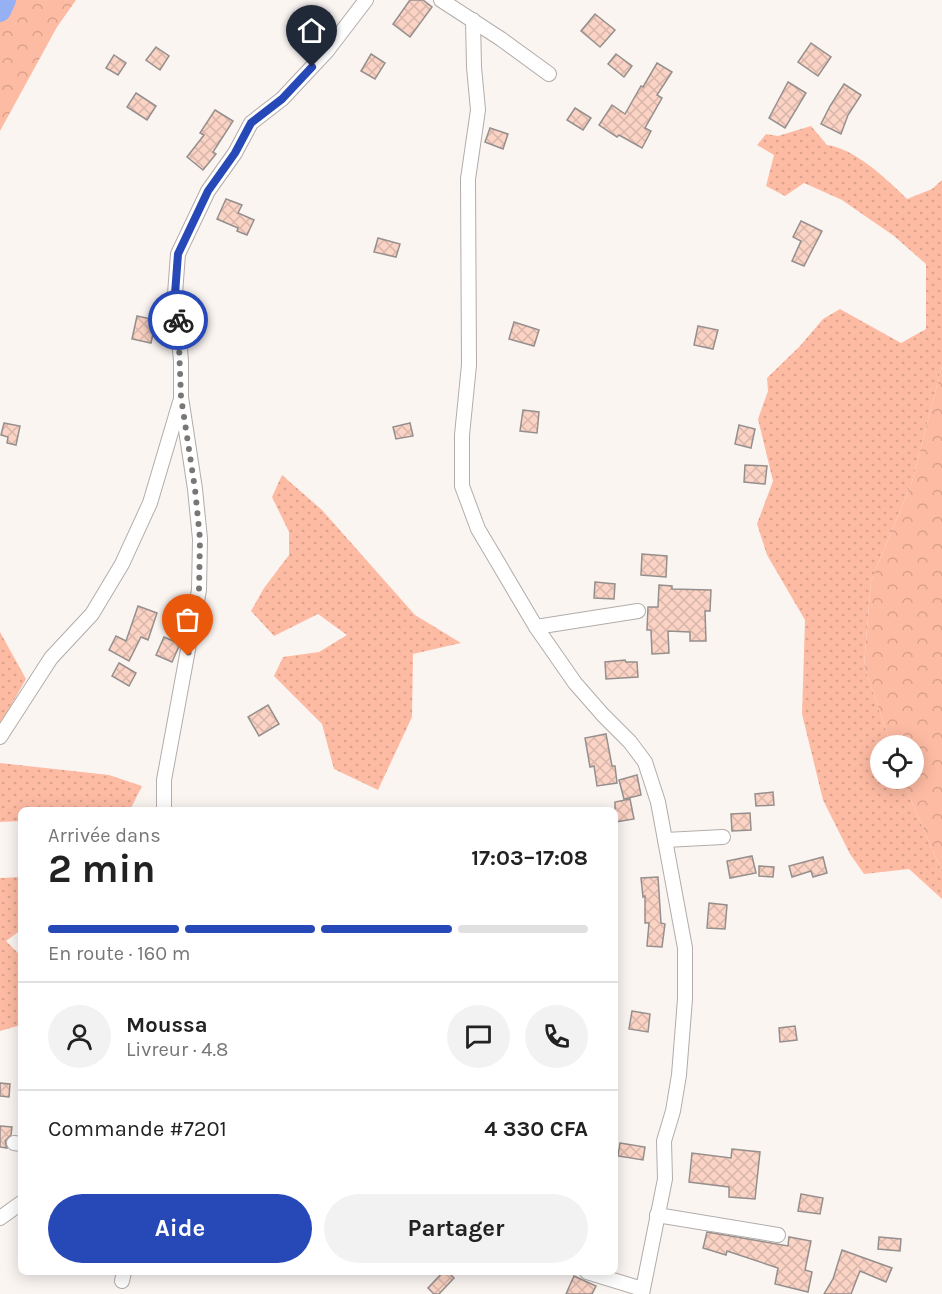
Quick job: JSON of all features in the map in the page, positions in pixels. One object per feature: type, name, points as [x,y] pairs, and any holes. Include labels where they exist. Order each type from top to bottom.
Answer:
[{"type":"street","points":[[164,807],[164,780],[199,590],[200,539],[181,397],[181,361],[175,294],[178,254],[208,191],[235,153],[251,123],[282,99],[327,51],[366,0]]},
{"type":"street","points":[[441,0],[549,74]]},
{"type":"street","points":[[473,20],[478,110],[468,179],[469,365],[462,435],[462,486],[478,529],[536,627],[575,683],[630,742],[645,762],[658,802],[685,948],[685,999],[679,1075],[674,1111],[664,1141],[665,1179],[642,1292],[595,1275]]},
{"type":"street","points":[[0,737],[51,658],[92,614],[122,564],[150,503],[181,397]]},
{"type":"street","points":[[536,627],[638,611]]},
{"type":"street","points":[[665,840],[723,837]]},
{"type":"street","points":[[0,1218],[18,1205]]},
{"type":"street","points":[[657,1215],[778,1235]]},
{"type":"green space","points":[[0,0],[76,0],[57,27],[0,131]]},
{"type":"green space","points":[[811,126],[827,145],[837,147],[859,158],[907,199],[932,189],[942,180],[942,366],[912,482],[871,581],[864,665],[888,735],[870,735],[870,789],[906,789],[942,872],[942,899],[909,869],[864,874],[850,854],[823,800],[802,714],[805,620],[767,555],[757,524],[773,481],[758,419],[768,391],[767,378],[800,346],[823,319],[840,309],[901,343],[926,329],[926,264],[894,236],[842,200],[804,183],[785,196],[766,186],[774,155],[757,145],[766,134],[778,136]]},
{"type":"green space","points":[[942,366],[942,872],[906,789],[924,789],[924,735],[888,735],[864,665],[871,581],[912,482]]},
{"type":"green space","points":[[282,475],[322,510],[415,615],[461,643],[413,654],[412,717],[378,790],[334,769],[322,724],[274,676],[283,657],[319,652],[347,635],[318,614],[274,636],[251,611],[264,588],[289,555],[289,532],[272,497]]},
{"type":"green space","points":[[0,632],[26,679],[0,725]]},
{"type":"green space","points":[[0,763],[109,775],[142,786],[132,807],[18,807],[18,821],[0,822]]},
{"type":"green space","points":[[18,877],[18,932],[6,941],[18,953],[18,1026],[0,1031],[0,878]]},
{"type":"building","points":[[410,0],[423,0],[432,7],[410,37],[393,24]]},
{"type":"building","points":[[595,14],[615,30],[600,47],[581,31]]},
{"type":"building","points":[[811,43],[831,57],[818,76],[798,62]]},
{"type":"building","points":[[156,47],[169,56],[160,70],[146,60]]},
{"type":"building","points":[[371,54],[385,63],[375,79],[361,71]]},
{"type":"building","points":[[616,54],[632,66],[624,77],[608,64]]},
{"type":"building","points":[[114,55],[126,63],[118,75],[106,68]]},
{"type":"building","points":[[657,63],[672,72],[657,95],[662,98],[645,128],[651,131],[642,148],[619,135],[617,137],[599,125],[612,105],[625,114]]},
{"type":"building","points":[[788,82],[806,93],[785,128],[769,118]]},
{"type":"building","points":[[844,84],[861,95],[848,115],[841,134],[821,124]]},
{"type":"building","points":[[136,93],[156,106],[147,120],[127,107]]},
{"type":"building","points":[[575,108],[591,118],[583,130],[567,120]]},
{"type":"building","points":[[215,110],[233,121],[213,152],[216,154],[203,170],[187,157],[204,135],[200,133]]},
{"type":"building","points":[[490,128],[508,134],[503,149],[485,142]]},
{"type":"building","points":[[226,199],[242,205],[238,213],[254,220],[247,235],[237,231],[238,228],[217,219]]},
{"type":"building","points":[[801,221],[822,231],[804,266],[792,261],[801,241],[793,237]]},
{"type":"building","points":[[378,238],[400,244],[396,257],[374,252]]},
{"type":"building","points":[[137,316],[156,320],[151,343],[132,339]]},
{"type":"building","points":[[514,322],[539,330],[534,346],[509,339]]},
{"type":"building","points":[[698,326],[718,330],[713,349],[694,345]]},
{"type":"building","points":[[523,410],[539,412],[537,433],[520,431]]},
{"type":"building","points":[[4,423],[20,426],[16,445],[7,443],[8,437],[1,435]]},
{"type":"building","points":[[410,423],[413,436],[396,439],[393,427]]},
{"type":"building","points":[[739,425],[755,429],[751,448],[735,444]]},
{"type":"building","points":[[745,465],[767,466],[765,484],[744,482]]},
{"type":"building","points":[[642,554],[667,556],[666,577],[641,575]]},
{"type":"building","points":[[595,582],[615,584],[614,599],[594,598]]},
{"type":"building","points":[[659,585],[672,586],[672,589],[711,590],[710,611],[705,611],[706,641],[690,641],[690,632],[668,631],[669,653],[652,654],[651,630],[647,630],[648,607],[658,607]]},
{"type":"building","points":[[138,606],[157,613],[148,640],[141,637],[129,661],[109,650],[116,636],[126,641]]},
{"type":"building","points":[[164,637],[180,644],[172,662],[156,655]]},
{"type":"building","points":[[625,660],[626,662],[637,662],[638,677],[606,679],[605,662]]},
{"type":"building","points":[[119,663],[136,673],[129,686],[112,676]]},
{"type":"building","points":[[268,705],[279,724],[259,736],[248,717]]},
{"type":"building","points":[[606,734],[617,783],[597,786],[594,766],[590,767],[585,738]]},
{"type":"building","points":[[637,775],[641,795],[624,799],[619,780]]},
{"type":"building","points":[[773,792],[774,805],[756,806],[755,794]]},
{"type":"building","points":[[630,799],[634,819],[618,822],[618,807],[615,807],[615,802]]},
{"type":"building","points":[[750,813],[751,830],[732,831],[731,814]]},
{"type":"building","points":[[752,856],[756,873],[730,878],[727,861]]},
{"type":"building","points":[[823,857],[827,873],[813,877],[811,871],[792,877],[789,866]]},
{"type":"building","points":[[759,866],[774,867],[773,877],[759,876]]},
{"type":"building","points":[[658,877],[661,923],[665,924],[662,947],[647,946],[649,923],[645,923],[645,896],[643,897],[641,878]]},
{"type":"building","points":[[709,903],[727,905],[725,929],[707,928]]},
{"type":"building","points":[[632,1011],[650,1014],[648,1032],[629,1029]]},
{"type":"building","points":[[795,1026],[797,1040],[780,1042],[779,1028]]},
{"type":"building","points":[[0,1083],[10,1084],[9,1097],[0,1096]]},
{"type":"building","points":[[0,1126],[12,1127],[11,1135],[5,1141],[7,1148],[0,1147]]},
{"type":"building","points":[[620,1143],[645,1147],[643,1160],[618,1156]]},
{"type":"building","points":[[732,1149],[760,1152],[755,1199],[729,1197],[729,1187],[689,1182],[692,1153],[731,1158]]},
{"type":"building","points":[[801,1194],[823,1198],[820,1214],[798,1211]]},
{"type":"building","points":[[707,1232],[788,1246],[789,1237],[811,1241],[805,1270],[812,1272],[808,1292],[775,1284],[778,1268],[727,1251],[726,1255],[703,1248]]},
{"type":"building","points":[[879,1237],[901,1239],[900,1251],[878,1249]]},
{"type":"building","points":[[842,1250],[892,1268],[886,1282],[860,1271],[851,1294],[824,1294],[833,1279]]},
{"type":"building","points":[[440,1275],[451,1275],[454,1278],[439,1294],[434,1294],[428,1288]]},
{"type":"building","points":[[574,1276],[596,1286],[592,1294],[566,1294]]},
{"type":"waterway","points":[[0,11],[5,0]]},
{"type":"way so far","points":[[178,320],[181,397],[200,539],[199,590],[188,656]]},
{"type":"route","points":[[178,320],[175,294],[178,254],[208,191],[235,153],[251,123],[282,99],[312,67]]}]
